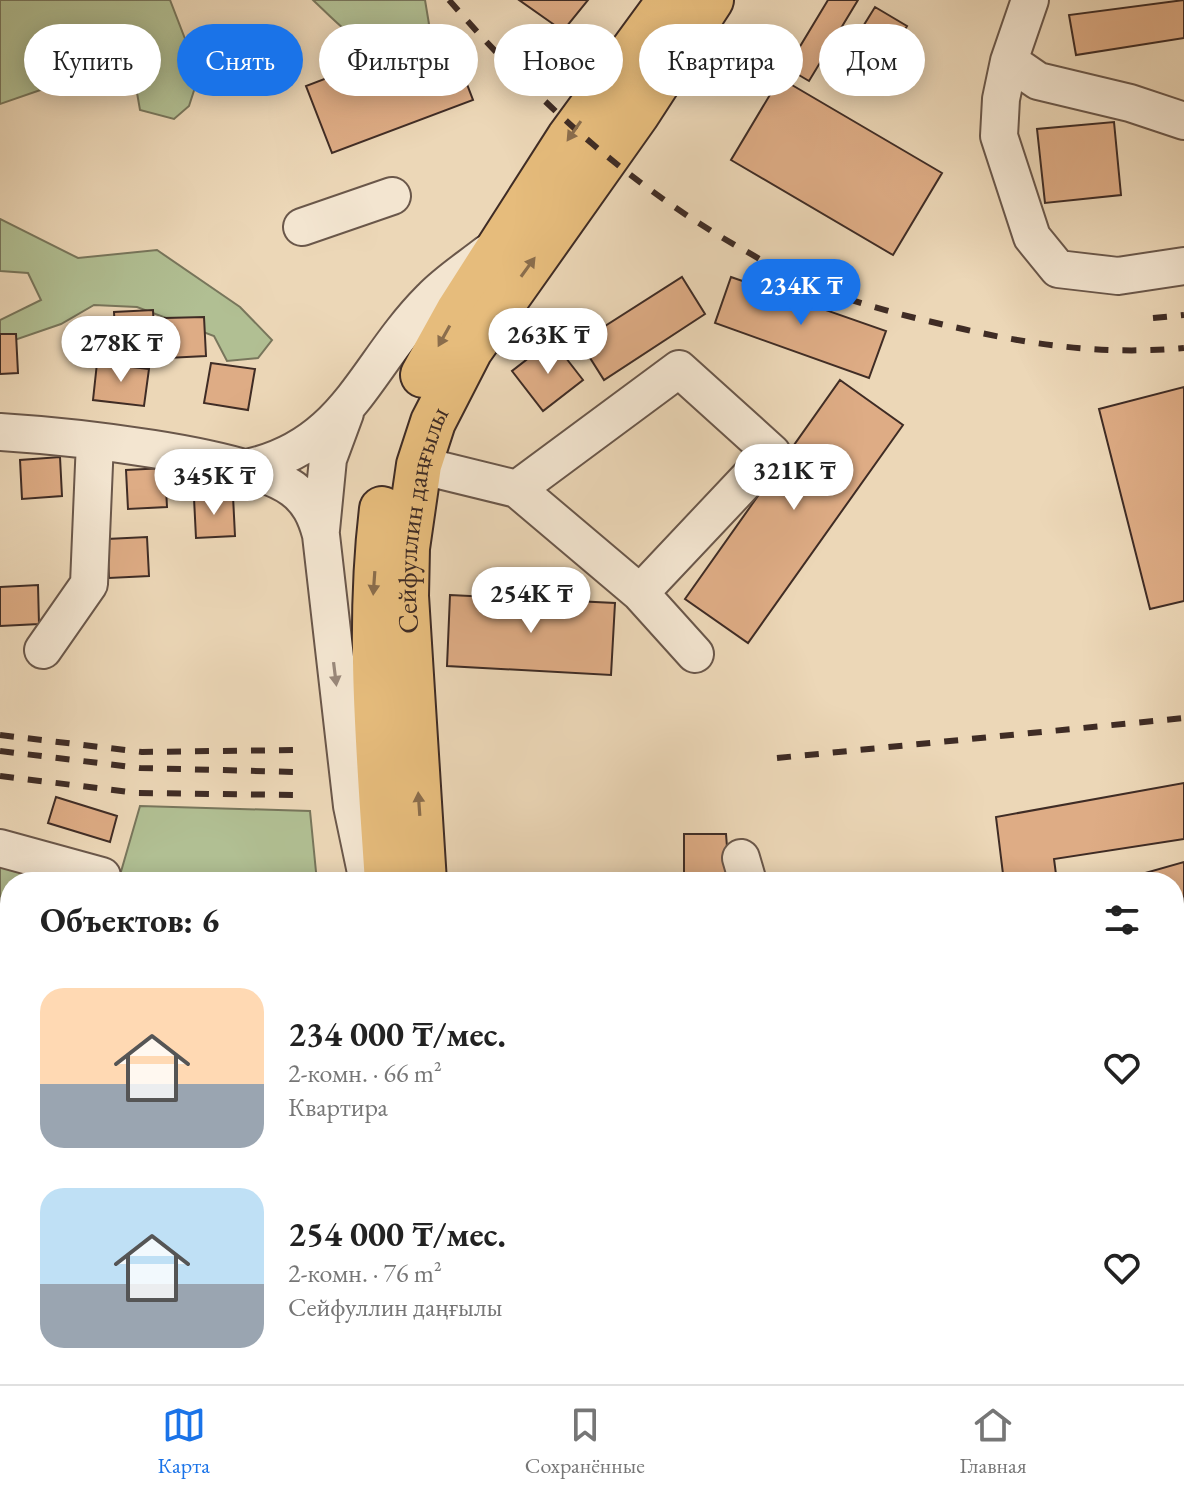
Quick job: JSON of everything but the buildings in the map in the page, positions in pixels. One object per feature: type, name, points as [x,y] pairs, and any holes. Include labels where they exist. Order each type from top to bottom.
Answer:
[{"type":"main road","name":"Сейфуллин даңғылы","points":[[386,872],[372,650],[374,589],[383,503],[392,458],[426,370],[499,245],[569,138],[670,0]]},
{"type":"main road","name":"Сейфуллин даңғылы","points":[[423,872],[406,596],[409,521],[419,465],[433,422],[470,350],[637,114],[711,0]]},
{"type":"street","points":[[1030,0],[1009,61],[1001,99],[999,136],[1032,237],[1058,269],[1118,276],[1184,266]]},
{"type":"street","points":[[1009,61],[1038,81],[1130,103],[1184,121]]},
{"type":"street","points":[[302,227],[392,196]]},
{"type":"street","points":[[366,872],[352,806],[321,535],[328,459],[346,412],[383,357],[431,298],[499,245]]},
{"type":"street","points":[[517,489],[679,369],[772,453],[640,593]]},
{"type":"street","points":[[247,468],[291,454],[346,412]]},
{"type":"street","points":[[0,432],[95,441],[247,468],[280,480],[295,490],[308,503],[321,535]]},
{"type":"street","points":[[43,650],[89,584],[95,441]]},
{"type":"street","points":[[419,465],[517,489],[640,593],[695,654]]},
{"type":"street","points":[[0,848],[87,872]]},
{"type":"green space","points":[[0,0],[170,0],[179,24],[177,96],[192,96],[189,106],[174,119],[140,110],[138,96],[161,96],[161,24],[24,24],[24,96],[0,104]]},
{"type":"green space","points":[[313,0],[425,0],[429,24],[339,24]]},
{"type":"green space","points":[[0,219],[78,258],[157,250],[240,307],[272,340],[258,358],[227,361],[214,336],[137,307],[94,305],[61,324],[6,343],[0,340],[0,320],[41,300],[28,273],[0,271]]},
{"type":"green space","points":[[140,806],[310,811],[316,872],[121,872]]},
{"type":"green space","points":[[4,858],[50,872],[0,872]]},
{"type":"railway","points":[[449,0],[549,105],[622,168],[700,224],[793,278],[880,309],[1018,340],[1100,350],[1184,348]]},
{"type":"railway","points":[[1153,318],[1184,315]]},
{"type":"railway","points":[[777,758],[1184,718]]},
{"type":"railway","points":[[0,735],[142,752],[295,750]]},
{"type":"railway","points":[[0,751],[140,768],[297,772]]},
{"type":"railway","points":[[0,776],[137,793],[299,795]]}]
